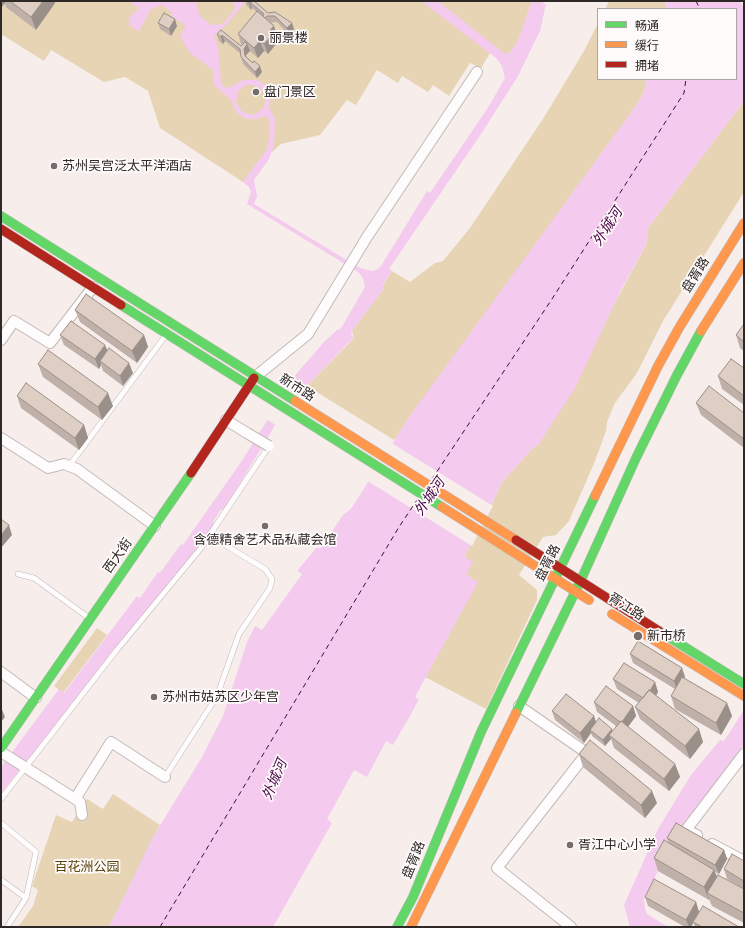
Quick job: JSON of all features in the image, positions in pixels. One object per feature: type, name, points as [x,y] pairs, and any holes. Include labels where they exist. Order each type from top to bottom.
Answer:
[{"type":"main road","name":"新市路","points":[[1,216],[252,381],[273,401],[575,591]]},
{"type":"main road","name":"新市路","points":[[1,229],[168,334],[252,381],[280,393],[547,559],[580,582]]},
{"type":"main road","name":"盘胥路","points":[[401,926],[481,732],[554,578],[560,569],[658,366],[686,317],[742,230]]},
{"type":"main road","name":"盘胥路","points":[[411,927],[580,582],[636,458],[677,375],[708,319],[744,263]]},
{"type":"main road","points":[[582,537],[640,417],[658,366]]},
{"type":"main road","points":[[591,544],[651,418],[677,375]]},
{"type":"main road","name":"西大街","points":[[2,752],[36,698],[155,526],[252,381]]},
{"type":"main road","name":"胥江路","points":[[580,582],[742,683]]},
{"type":"main road","name":"胥江路","points":[[575,591],[744,696]]},
{"type":"main road","points":[[460,783],[541,619]]},
{"type":"main road","points":[[477,792],[500,733],[552,626]]},
{"type":"street","points":[[252,381],[308,334],[351,262],[477,72]]},
{"type":"street","points":[[1,340],[14,321],[50,343],[93,287]]},
{"type":"street","points":[[226,420],[269,446]]},
{"type":"street","points":[[1,438],[48,468],[64,464],[77,469],[155,526]]},
{"type":"street","points":[[1,672],[36,698]]},
{"type":"street","points":[[519,706],[587,753],[497,868],[571,927]]},
{"type":"street","points":[[75,799],[111,742],[165,777]]},
{"type":"street","points":[[2,752],[80,802],[82,815]]},
{"type":"street","points":[[744,754],[686,830],[744,861]]},
{"type":"lane","points":[[69,466],[168,334]]},
{"type":"lane","points":[[1,799],[210,536],[269,446]]},
{"type":"lane","points":[[165,777],[217,696],[239,634],[270,588],[272,579],[265,569],[210,536]]},
{"type":"lane","points":[[18,574],[34,578],[90,619]]},
{"type":"lane","points":[[1,823],[36,852],[26,898],[7,927]]},
{"type":"lane","points":[[1,880],[26,898]]},
{"type":"green space","name":"盘门景区","points":[[1,1],[532,1],[518,41],[514,48],[508,54],[490,53],[481,68],[470,63],[449,96],[433,85],[428,92],[402,76],[398,83],[377,70],[356,105],[347,100],[320,135],[281,144],[272,152],[266,153],[243,182],[160,128],[148,91],[125,77],[104,82],[51,50],[44,61],[1,34]]},
{"type":"green space","points":[[609,1],[665,1],[667,8],[606,8]]},
{"type":"green space","points":[[597,25],[597,80],[645,80],[646,87],[638,103],[394,440],[307,386],[354,338],[352,331],[384,288],[382,287],[392,271],[410,282],[435,263],[443,261],[470,228],[543,119],[584,51]]},
{"type":"green space","points":[[744,101],[744,192],[663,321],[637,373],[615,403],[607,422],[606,431],[595,461],[569,521],[556,535],[543,537],[519,575],[537,590],[537,600],[486,709],[425,677],[477,582],[466,575],[464,556],[502,482],[533,448],[539,444],[646,245],[648,228]]},
{"type":"green space","points":[[97,628],[107,635],[63,693],[54,686]]},
{"type":"green space","name":"百花洲公园","points":[[113,794],[160,825],[109,927],[18,927],[33,906],[38,890],[32,886],[56,815],[72,822],[87,799],[103,809]]},
{"type":"water","points":[[128,1],[196,1],[199,15],[211,25],[223,24],[235,9],[233,1],[246,1],[227,24],[214,36],[218,47],[221,81],[223,86],[229,88],[243,80],[256,80],[264,84],[270,96],[269,108],[275,119],[274,146],[269,159],[254,180],[257,196],[254,204],[360,268],[372,271],[381,266],[427,191],[430,193],[489,106],[505,78],[502,66],[496,58],[421,1],[438,1],[505,54],[508,54],[517,43],[532,1],[544,1],[543,4],[546,4],[540,31],[518,76],[481,134],[389,269],[392,271],[382,286],[384,288],[352,331],[351,334],[354,337],[307,386],[277,422],[224,510],[221,509],[213,522],[215,524],[199,546],[1,793],[1,767],[59,689],[64,693],[137,596],[140,598],[158,572],[160,573],[181,544],[183,545],[241,462],[297,373],[325,341],[338,329],[340,330],[365,287],[363,278],[358,272],[247,204],[251,192],[249,187],[243,182],[267,149],[269,139],[269,119],[264,116],[258,119],[246,119],[236,112],[231,100],[214,85],[213,70],[190,53],[180,36],[186,26],[171,16],[172,13],[162,5],[151,9],[139,31],[129,26],[130,17],[139,8]],"holes":[[[248,84],[259,87],[266,96],[264,108],[254,115],[243,112],[236,103],[238,91]]]},
{"type":"water","name":"外城河","points":[[665,1],[739,1],[744,7],[744,101],[648,228],[646,245],[621,290],[575,388],[539,444],[533,448],[502,482],[464,556],[473,562],[466,575],[478,582],[415,697],[419,699],[393,745],[386,741],[367,777],[354,770],[327,819],[332,823],[273,927],[109,927],[153,837],[202,757],[223,716],[247,642],[255,626],[262,630],[302,574],[297,571],[317,547],[320,549],[343,515],[351,509],[409,417],[638,103],[646,87],[645,80],[737,80],[737,8],[667,8]]},
{"type":"water","points":[[744,710],[744,745],[676,834],[644,899],[647,914],[668,927],[630,927],[624,905],[658,829],[691,775],[720,740],[724,741]]},
{"type":"pier","points":[[290,380],[306,390],[277,426],[265,418]]},
{"type":"pier","points":[[390,442],[493,506],[472,546],[366,480]]},
{"type":"building","points":[[10,1],[43,1],[31,17]]},
{"type":"building","points":[[246,1],[254,1],[268,13],[275,12],[292,23],[287,28],[275,16],[267,16],[265,18],[263,16],[264,14],[250,2],[249,3]]},
{"type":"building","points":[[257,11],[274,26],[269,31],[273,34],[264,44],[260,41],[254,48],[238,34]]},
{"type":"building","points":[[164,13],[175,19],[169,29],[158,23]]},
{"type":"building","points":[[221,30],[241,46],[245,42],[247,44],[244,49],[245,56],[253,63],[254,61],[260,66],[255,72],[241,57],[240,49],[222,35],[221,37],[217,34]]},
{"type":"building","points":[[86,294],[144,335],[132,351],[75,310]]},
{"type":"building","points":[[71,321],[105,345],[95,359],[60,335]]},
{"type":"building","points":[[744,324],[744,342],[736,335]]},
{"type":"building","points":[[109,348],[129,363],[120,376],[100,361]]},
{"type":"building","points":[[48,350],[108,393],[98,407],[38,364]]},
{"type":"building","points":[[731,359],[744,368],[744,396],[718,376]]},
{"type":"building","points":[[26,383],[84,425],[75,438],[17,396]]},
{"type":"building","points":[[709,386],[744,413],[744,439],[696,403]]},
{"type":"building","points":[[1,519],[9,525],[1,535]]},
{"type":"building","points":[[638,641],[682,668],[674,681],[630,654]]},
{"type":"building","points":[[624,663],[655,682],[650,691],[649,690],[643,698],[613,679]]},
{"type":"building","points":[[682,677],[727,703],[716,723],[671,696]]},
{"type":"building","points":[[606,686],[633,706],[622,722],[594,702]]},
{"type":"building","points":[[649,690],[699,729],[685,746],[635,707]]},
{"type":"building","points":[[566,694],[594,716],[580,733],[552,711]]},
{"type":"building","points":[[599,718],[612,729],[603,740],[590,730]]},
{"type":"building","points":[[621,721],[675,764],[664,779],[609,735]]},
{"type":"building","points":[[590,740],[652,791],[641,805],[579,754]]},
{"type":"building","points":[[676,823],[724,850],[715,865],[667,838]]},
{"type":"building","points":[[664,840],[714,870],[704,887],[654,858]]},
{"type":"building","points":[[732,854],[744,861],[744,881],[724,869]]},
{"type":"building","points":[[718,875],[744,889],[744,913],[707,893]]},
{"type":"building","points":[[654,879],[696,902],[686,920],[645,897]]},
{"type":"building","points":[[703,906],[739,927],[702,927],[693,922]]},
{"type":"ferry route","points":[[696,1],[700,8]]},
{"type":"ferry route","points":[[432,479],[552,299],[684,93],[686,80]]},
{"type":"ferry route","points":[[160,927],[399,527],[417,500]]},
{"type":"traffic: fast","points":[[1,216],[295,401]]},
{"type":"traffic: fast","points":[[121,305],[442,507]]},
{"type":"traffic: fast","points":[[516,713],[580,582],[636,458],[677,375],[701,331]]},
{"type":"traffic: fast","points":[[1,748],[191,473]]},
{"type":"traffic: fast","points":[[397,927],[413,897],[481,732],[595,496]]},
{"type":"traffic: fast","points":[[659,631],[744,684]]},
{"type":"traffic: slow","points":[[595,496],[658,366],[679,328],[744,223]]},
{"type":"traffic: slow","points":[[701,331],[744,263]]},
{"type":"traffic: slow","points":[[295,401],[516,540]]},
{"type":"traffic: slow","points":[[442,507],[589,600]]},
{"type":"traffic: slow","points":[[612,614],[744,696]]},
{"type":"traffic: slow","points":[[411,927],[516,713]]},
{"type":"traffic: jam","points":[[1,229],[121,305]]},
{"type":"traffic: jam","points":[[191,473],[254,378]]},
{"type":"traffic: jam","points":[[516,540],[659,631]]},
{"type":"place","name":"丽景楼","points":[[261,38]]},
{"type":"place","name":"盘门景区","points":[[256,92]]},
{"type":"place","name":"苏州吴宫泛太平洋酒店","points":[[54,166]]},
{"type":"place","name":"含德精舍艺术品私藏会馆","points":[[265,526]]},
{"type":"place","name":"新市桥","points":[[638,636]]},
{"type":"place","name":"苏州市姑苏区少年宫","points":[[154,697]]},
{"type":"place","name":"胥江中心小学","points":[[570,845]]}]
